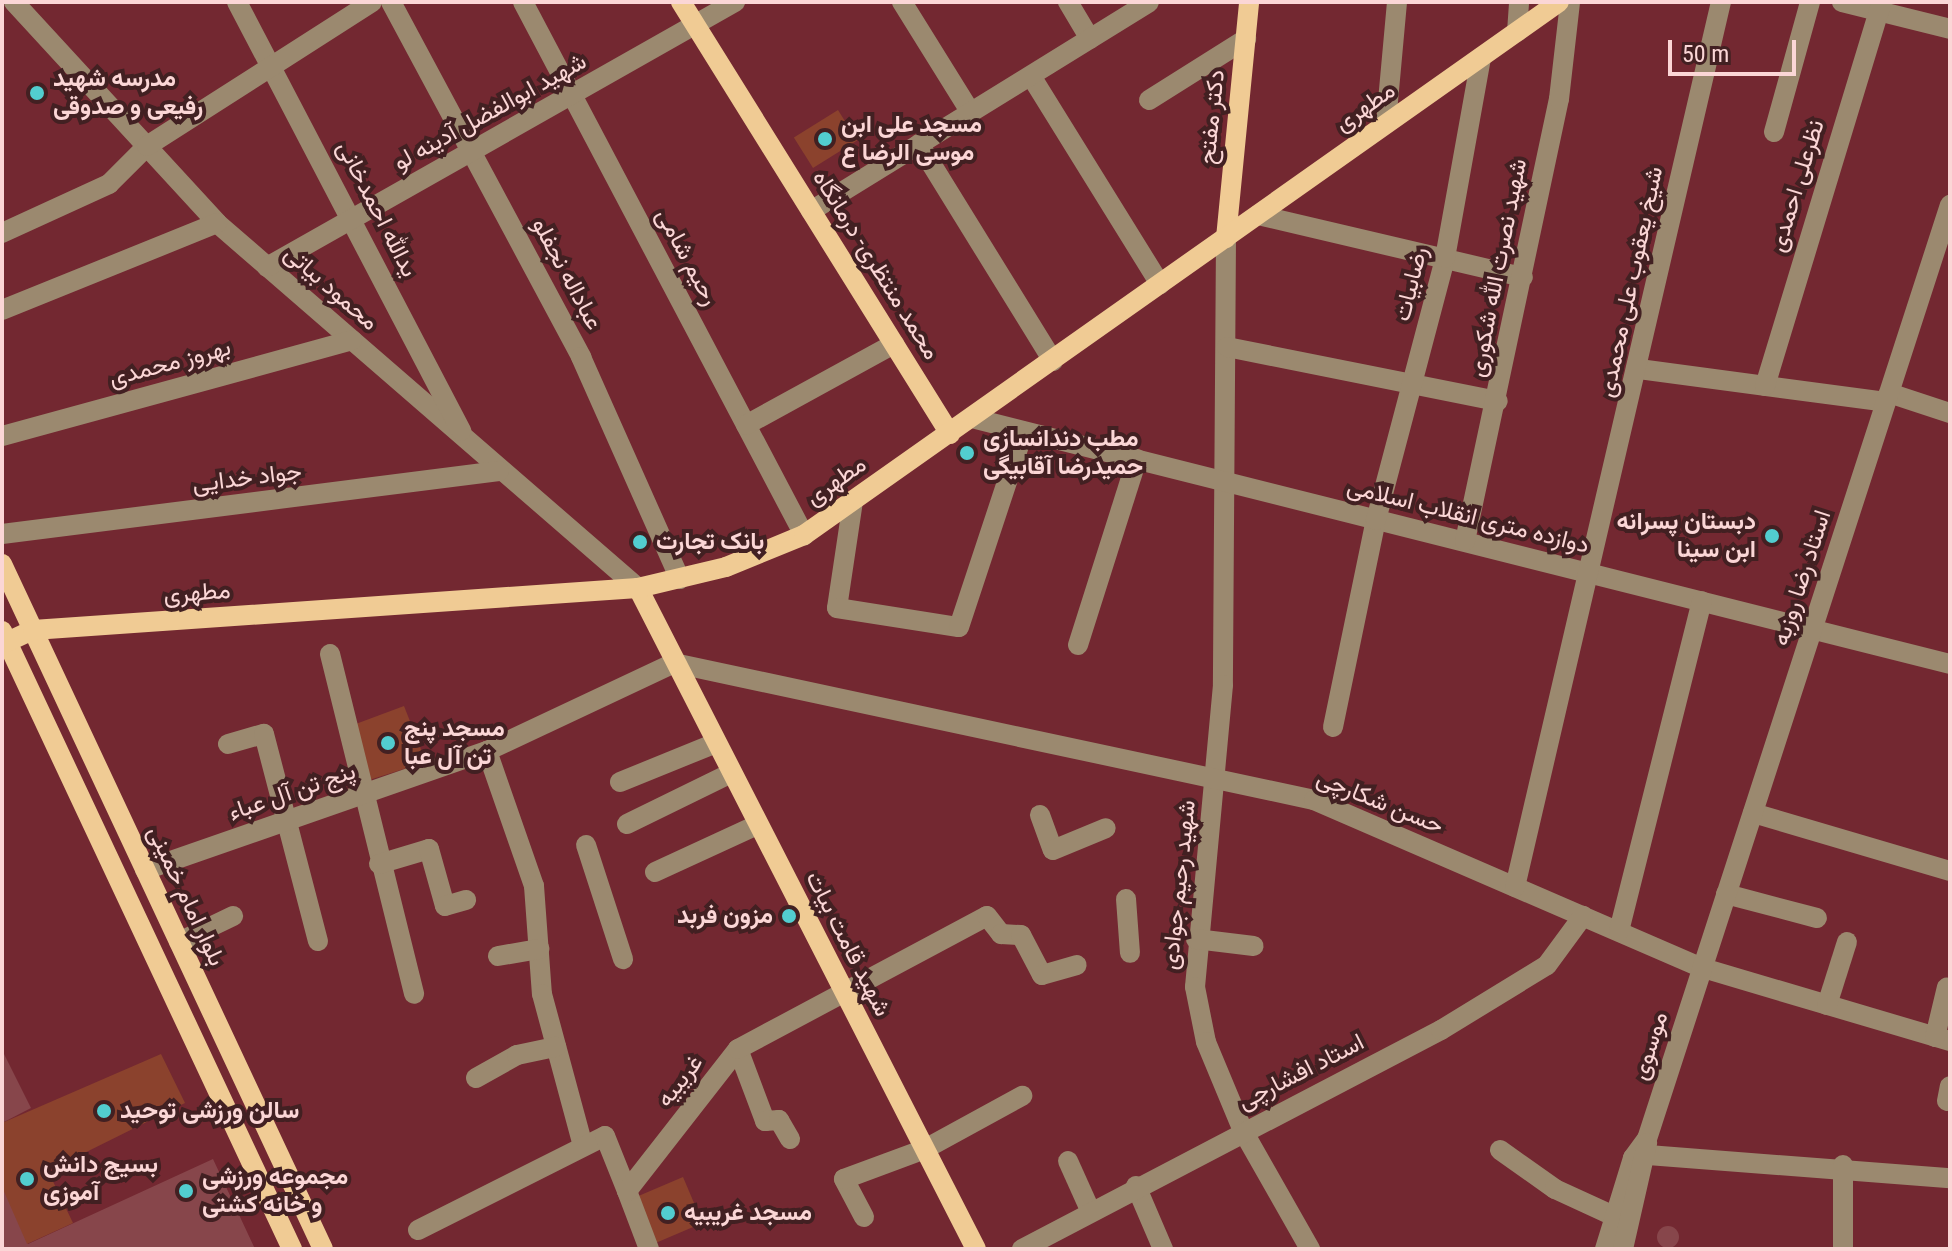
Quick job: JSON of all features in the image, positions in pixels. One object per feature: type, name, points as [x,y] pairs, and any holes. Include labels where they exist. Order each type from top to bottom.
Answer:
[{"type":"main road","name":"محمد منتظری- درمانگاه","points":[[681,2],[950,434]]},
{"type":"main road","name":"دکتر مفتح","points":[[1226,238],[1249,2]]},
{"type":"main road","name":"مطهری","points":[[5,636],[33,630],[638,588],[680,579],[804,535],[1559,2]]},
{"type":"main road","name":"بلوار امام خمینی","points":[[2,564],[323,1249]]},
{"type":"main road","name":"شهید قامت بیات","points":[[638,588],[976,1249]]},
{"type":"main road","points":[[5,636],[292,1249]]},
{"type":"street","name":"محمود بیاتی","points":[[14,2],[217,223],[499,471],[638,588]]},
{"type":"street","name":"یدالله احمدخانی","points":[[237,2],[353,218],[466,442]]},
{"type":"street","points":[[2,233],[109,184],[147,146],[372,2]]},
{"type":"street","name":"عباداله نجفلو","points":[[391,2],[581,357],[680,579]]},
{"type":"street","name":"رحیم شامی","points":[[523,2],[804,535]]},
{"type":"street","name":"شهید ابوالفضل آدینه لو","points":[[267,267],[735,2]]},
{"type":"street","points":[[902,2],[971,113]]},
{"type":"street","points":[[1068,2],[1090,39]]},
{"type":"street","points":[[811,211],[1149,2]]},
{"type":"street","points":[[1386,123],[1397,2]]},
{"type":"street","points":[[1517,32],[1519,2]]},
{"type":"street","name":"شهید نصرت الله شکوری","points":[[1465,541],[1498,401],[1569,41],[1570,2]]},
{"type":"street","name":"شیخ یعقوب علی محمدی","points":[[1515,887],[1593,574],[1721,2]]},
{"type":"street","points":[[1774,132],[1810,2]]},
{"type":"street","points":[[1842,2],[1880,7],[1950,29]]},
{"type":"street","name":"نظرعلی احمدی","points":[[1765,386],[1880,7]]},
{"type":"street","points":[[1149,100],[1246,39]]},
{"type":"street","name":"رضابیات","points":[[1333,727],[1376,520],[1445,258],[1481,57]]},
{"type":"street","points":[[1031,76],[1160,284]]},
{"type":"street","points":[[919,144],[1053,361]]},
{"type":"street","name":"استاد رضا روزبه","points":[[1703,968],[1950,205]]},
{"type":"street","points":[[1258,215],[1523,277]]},
{"type":"street","points":[[2,310],[217,223]]},
{"type":"street","name":"شهید رحیم جوادی","points":[[1226,238],[1227,347],[1218,780],[1196,939],[1195,987],[1206,1042],[1243,1131],[1310,1249]]},
{"type":"street","name":"بهروز محمدی","points":[[2,436],[352,340]]},
{"type":"street","points":[[746,425],[894,344]]},
{"type":"street","points":[[1227,347],[1498,401]]},
{"type":"street","points":[[1639,369],[1765,386],[1888,397],[1950,413]]},
{"type":"street","name":"دوازده متری انقلاب اسلامی","points":[[972,418],[1950,664]]},
{"type":"street","points":[[853,501],[837,608],[959,627],[1024,431]]},
{"type":"street","points":[[1078,645],[1137,459]]},
{"type":"street","name":"جواد خدایی","points":[[2,534],[499,471]]},
{"type":"street","points":[[1619,931],[1702,601]]},
{"type":"street","points":[[330,654],[362,796],[414,994]]},
{"type":"street","name":"حسن شکارچی","points":[[674,663],[1314,800],[1703,968],[1942,1039]]},
{"type":"street","name":"پنج تن آل عباء","points":[[145,870],[487,751],[674,663]]},
{"type":"street","points":[[228,744],[264,734],[284,822],[318,941]]},
{"type":"street","points":[[620,782],[716,743]]},
{"type":"street","points":[[487,751],[534,886],[542,994],[582,1142]]},
{"type":"street","points":[[627,824],[731,773]]},
{"type":"street","points":[[1753,813],[1950,871]]},
{"type":"street","points":[[1040,815],[1053,850],[1106,828]]},
{"type":"street","points":[[655,872],[757,825]]},
{"type":"street","points":[[586,845],[623,959]]},
{"type":"street","points":[[379,864],[429,849],[445,906],[466,900]]},
{"type":"street","points":[[1726,894],[1817,918]]},
{"type":"street","points":[[1126,899],[1130,953]]},
{"type":"street","points":[[179,942],[233,916]]},
{"type":"street","name":"غریبیه","points":[[627,1191],[738,1049],[843,990],[987,916],[1001,934],[1021,935],[1042,975],[1077,965]]},
{"type":"street","name":"استاد افشارچی","points":[[1022,1249],[1090,1210],[1441,1030],[1547,965],[1583,916]]},
{"type":"street","points":[[1196,939],[1254,946]]},
{"type":"street","points":[[1827,1005],[1847,942]]},
{"type":"street","points":[[498,956],[539,949]]},
{"type":"street","name":"موسوی","points":[[1623,1249],[1648,1147],[1703,968]]},
{"type":"street","points":[[1942,1039],[1947,987]]},
{"type":"street","points":[[476,1078],[517,1055],[556,1047]]},
{"type":"street","points":[[738,1049],[765,1121],[779,1120],[790,1139]]},
{"type":"street","points":[[864,1217],[844,1179],[925,1149],[1022,1096]]},
{"type":"street","points":[[418,1230],[582,1142],[605,1136],[649,1249]]},
{"type":"street","points":[[1648,1147],[1950,1178]]},
{"type":"street","name":"موسوی","points":[[1605,1249],[1633,1158],[1648,1147]]},
{"type":"street","points":[[1500,1150],[1555,1189],[1614,1216]]},
{"type":"street","points":[[1068,1161],[1090,1210]]},
{"type":"street","points":[[1843,1165],[1843,1249]]},
{"type":"street","points":[[1136,1186],[1163,1249]]},
{"type":"shaded area","points":[[2,1050],[31,1108],[2,1123]]},
{"type":"shaded area","name":"مجموعه ورزشی و خانه کشتی","points":[[213,1159],[255,1249],[2,1249],[2,1182],[28,1244]]},
{"type":"shaded area","points":[[1668,1226],[1676,1229],[1679,1237],[1676,1245],[1668,1248],[1660,1245],[1657,1237],[1660,1229]]},
{"type":"building","name":"مسجد علی ابن موسی الرضا ع","points":[[838,110],[857,141],[813,168],[794,138]]},
{"type":"building","name":"مسجد پنج تن آل عبا","points":[[404,706],[426,762],[366,781],[353,725]]},
{"type":"building","name":"سالن ورزشی توحید","points":[[161,1054],[185,1103],[48,1171],[73,1223],[27,1244],[2,1187],[2,1123]]},
{"type":"building","name":"مسجد غریبیه","points":[[683,1177],[703,1223],[649,1246],[630,1200]]},
{"type":"place","name":"مدرسه شهید رفیعی و صدوقی","points":[[37,93]]},
{"type":"place","name":"مسجد علی ابن موسی الرضا ع","points":[[825,139]]},
{"type":"place","name":"مطب دندانسازی حمیدرضا آقابیگی","points":[[967,453]]},
{"type":"place","name":"دبستان پسرانه ابن سینا","points":[[1772,536]]},
{"type":"place","name":"بانک تجارت","points":[[640,542]]},
{"type":"place","name":"مسجد پنج تن آل عبا","points":[[388,743]]},
{"type":"place","name":"مزون فربد","points":[[789,916]]},
{"type":"place","name":"سالن ورزشی توحید","points":[[104,1111]]},
{"type":"place","name":"بسیج دانش آموزی","points":[[27,1179]]},
{"type":"place","name":"مجموعه ورزشی و خانه کشتی","points":[[186,1191]]},
{"type":"place","name":"مسجد غریبیه","points":[[668,1213]]}]
